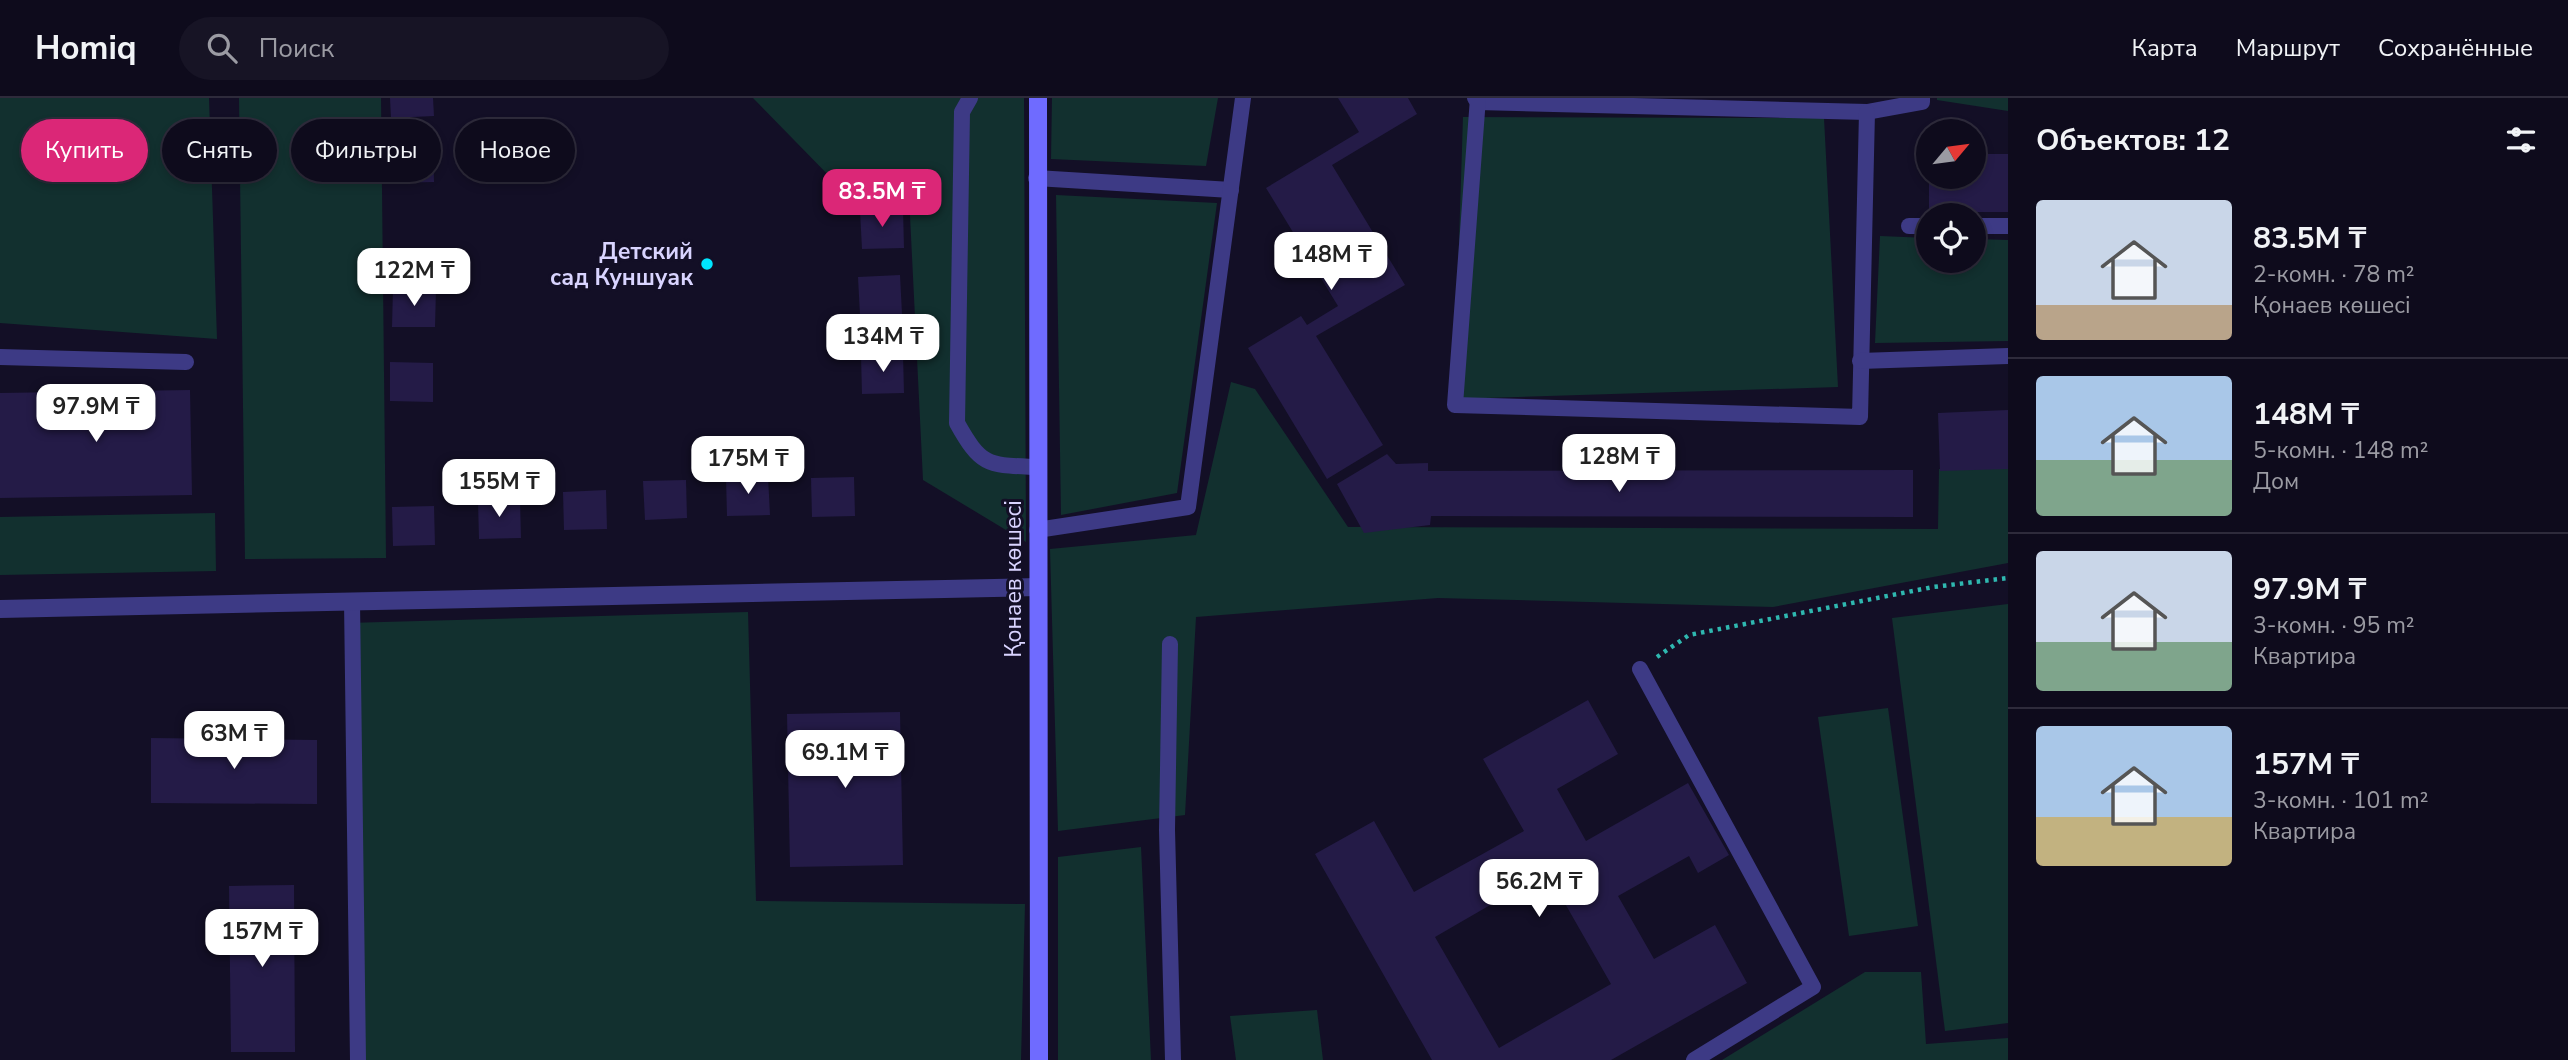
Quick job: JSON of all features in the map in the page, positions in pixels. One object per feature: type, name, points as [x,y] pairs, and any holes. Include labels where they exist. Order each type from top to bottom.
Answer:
[{"type":"street","name":"Қонаев көшесі","points":[[1038,98],[1039,1060]]},
{"type":"street","points":[[0,609],[1038,587]]},
{"type":"lane","points":[[970,98],[962,113],[957,423],[970,446],[992,465],[1038,467]]},
{"type":"lane","points":[[1037,530],[1188,508],[1242,98]]},
{"type":"lane","points":[[1867,112],[1860,417],[1455,405],[1477,99],[1867,112],[1922,102],[1922,98]]},
{"type":"lane","points":[[1037,178],[1231,190]]},
{"type":"lane","points":[[1909,226],[1916,226]]},
{"type":"lane","points":[[1986,226],[2008,226]]},
{"type":"lane","points":[[1860,361],[2008,356]]},
{"type":"lane","points":[[0,357],[186,362]]},
{"type":"lane","points":[[352,601],[358,1060]]},
{"type":"lane","points":[[1170,644],[1167,830],[1173,1060]]},
{"type":"lane","points":[[1640,669],[1813,987],[1694,1060]]},
{"type":"path","points":[[1640,669],[1689,635],[1933,587],[2008,578]]},
{"type":"green space","points":[[0,98],[209,98],[210,119],[162,119],[162,182],[212,182],[217,339],[0,323]]},
{"type":"green space","points":[[239,98],[381,98],[381,119],[291,119],[291,182],[382,182],[386,558],[245,559],[240,182],[277,182],[277,119],[239,119]]},
{"type":"green space","points":[[753,98],[1024,98],[1026,542],[923,480],[908,175],[837,184]]},
{"type":"green space","points":[[1052,98],[1218,98],[1206,166],[1051,159]]},
{"type":"green space","points":[[2008,98],[2008,111],[1937,100]]},
{"type":"green space","points":[[1463,117],[1824,118],[1838,387],[1454,399]]},
{"type":"green space","points":[[1056,195],[1217,203],[1177,493],[1061,515]]},
{"type":"green space","points":[[1880,236],[1916,238],[1916,273],[1986,273],[1986,239],[2008,240],[2008,341],[1875,343]]},
{"type":"green space","points":[[1231,382],[1255,389],[1348,527],[1938,529],[1939,469],[2008,466],[2008,563],[1773,607],[1438,598],[1196,617],[1185,815],[1058,831],[1050,549],[1196,535]]},
{"type":"green space","points":[[215,513],[216,571],[0,575],[0,517]]},
{"type":"green space","points":[[2008,604],[2008,1023],[1945,1031],[1892,618]]},
{"type":"green space","points":[[748,612],[756,901],[1025,904],[1021,1060],[350,1060],[360,647],[347,623]]},
{"type":"green space","points":[[1888,708],[1918,926],[1849,936],[1818,717]]},
{"type":"green space","points":[[1141,847],[1151,1060],[1058,1060],[1058,857]]},
{"type":"green space","points":[[1865,972],[1921,972],[1926,1044],[2008,1038],[2008,1060],[1722,1060]]},
{"type":"green space","points":[[1317,1010],[1323,1060],[1236,1060],[1230,1016]]},
{"type":"building","points":[[390,98],[433,98],[434,116],[391,118]]},
{"type":"building","points":[[1338,98],[1408,98],[1417,114],[1332,165],[1405,285],[1316,336],[1383,445],[1327,479],[1248,348],[1301,316],[1307,325],[1338,306],[1266,188],[1359,132]]},
{"type":"building","points":[[1986,154],[2008,154],[2008,212],[1986,212],[1986,203],[1929,203],[1929,189],[1986,189]]},
{"type":"building","points":[[903,209],[904,248],[862,249],[860,211]]},
{"type":"building","points":[[900,275],[902,314],[860,315],[858,277]]},
{"type":"building","points":[[393,288],[436,289],[435,327],[392,327]]},
{"type":"building","points":[[903,354],[904,393],[862,394],[861,356]]},
{"type":"building","points":[[390,362],[433,363],[433,402],[390,401]]},
{"type":"building","points":[[190,390],[192,495],[0,498],[0,393]]},
{"type":"building","points":[[2008,410],[2008,469],[1940,471],[1938,413]]},
{"type":"building","points":[[1387,454],[1396,464],[1428,463],[1428,471],[1913,470],[1913,517],[1431,516],[1430,525],[1364,533],[1337,484]]},
{"type":"building","points":[[768,476],[770,515],[727,516],[726,477]]},
{"type":"building","points":[[854,477],[855,516],[812,517],[811,478]]},
{"type":"building","points":[[686,480],[687,518],[645,520],[643,481]]},
{"type":"building","points":[[606,490],[607,529],[564,530],[563,492]]},
{"type":"building","points":[[520,500],[521,538],[479,539],[478,501]]},
{"type":"building","points":[[434,506],[435,545],[393,546],[392,507]]},
{"type":"building","points":[[1588,700],[1618,754],[1557,789],[1586,841],[1688,783],[1729,855],[1698,873],[1689,856],[1618,896],[1654,959],[1715,925],[1747,983],[1611,1060],[1432,1060],[1315,854],[1374,821],[1414,892],[1524,831],[1483,759]],"holes":[[[1547,872],[1611,984],[1499,1048],[1435,937]]]},
{"type":"building","points":[[900,712],[903,865],[790,867],[787,714]]},
{"type":"building","points":[[151,738],[317,740],[317,804],[151,803]]},
{"type":"building","points":[[294,885],[295,1052],[231,1052],[229,886]]},
{"type":"place","name":"Детский сад Куншуак","points":[[707,264]]}]
